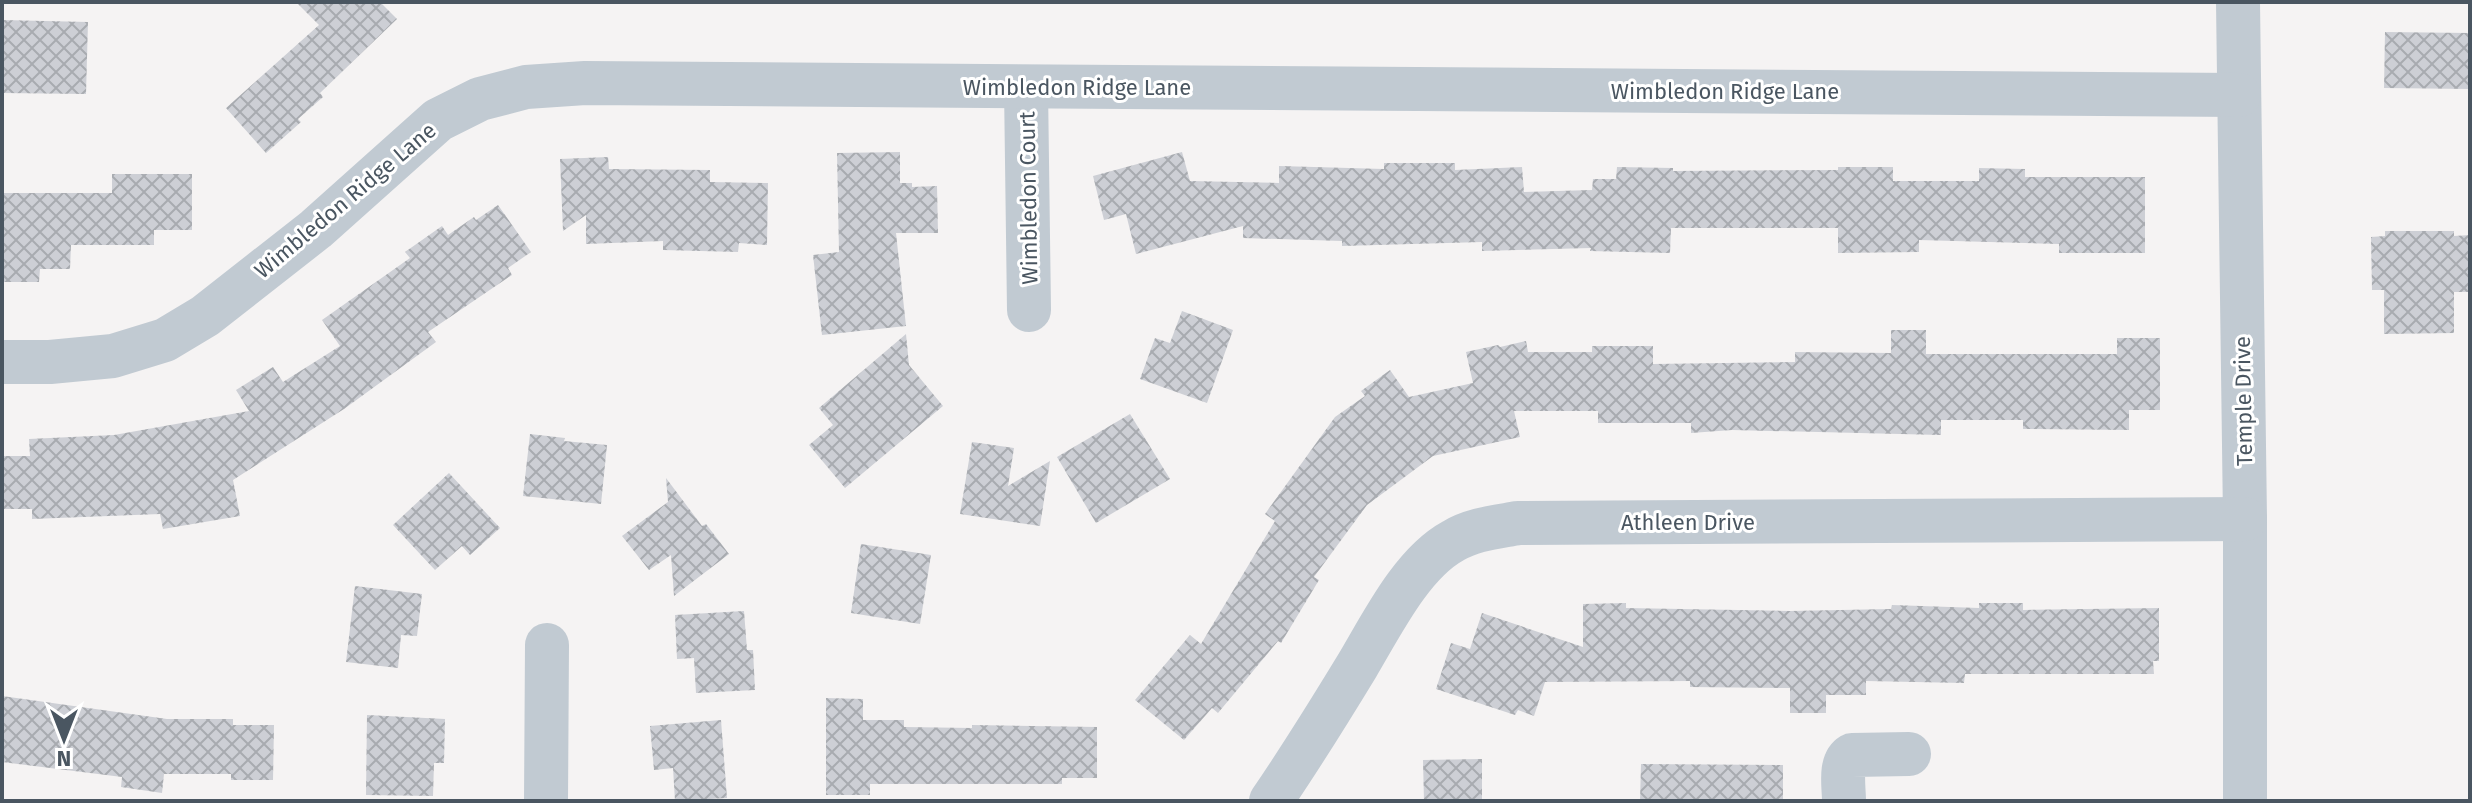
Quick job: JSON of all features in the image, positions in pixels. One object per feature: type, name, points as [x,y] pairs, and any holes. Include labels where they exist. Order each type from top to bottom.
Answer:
[{"type":"street","name":"Temple Drive","points":[[2238,2],[2245,519],[2245,801]]},
{"type":"street","name":"Wimbledon Ridge Lane","points":[[2,362],[50,362],[113,356],[165,340],[205,316],[316,229],[438,120],[480,99],[526,87],[585,83],[2239,95]]},
{"type":"street","name":"Wimbledon Court","points":[[1026,87],[1029,310]]},
{"type":"street","name":"Athleen Drive","points":[[1271,801],[1398,600],[1424,565],[1452,541],[1484,528],[1518,523],[2245,519]]},
{"type":"street","points":[[546,801],[547,645]]},
{"type":"street","points":[[1844,801],[1844,763],[1847,758],[1852,755],[1909,754]]},
{"type":"building","points":[[296,2],[380,2],[397,19],[320,93],[323,97],[298,119],[301,122],[266,153],[226,108],[319,25]]},
{"type":"building","points":[[2,20],[88,22],[86,94],[2,93]]},
{"type":"building","points":[[2385,32],[2470,33],[2470,89],[2384,88]]},
{"type":"building","points":[[900,152],[900,183],[912,183],[912,187],[937,186],[938,233],[896,233],[906,326],[822,335],[813,255],[839,252],[837,153]]},
{"type":"building","points":[[1182,152],[1190,181],[1279,183],[1279,166],[1384,169],[1384,163],[1455,163],[1455,170],[1522,167],[1524,192],[1592,190],[1593,179],[1616,179],[1617,167],[1673,168],[1673,171],[1893,167],[1893,181],[1979,181],[1979,168],[2025,169],[2025,177],[2145,177],[2145,253],[2059,253],[2059,244],[1919,240],[1919,252],[1838,253],[1838,228],[1671,228],[1670,253],[1590,251],[1591,248],[1482,251],[1482,242],[1342,246],[1342,241],[1243,238],[1243,226],[1136,254],[1126,214],[1104,220],[1093,176]]},
{"type":"building","points":[[608,157],[609,169],[710,170],[710,182],[768,183],[767,245],[739,243],[738,252],[663,250],[663,241],[586,244],[586,215],[563,231],[560,159]]},
{"type":"building","points":[[112,174],[192,174],[192,230],[154,230],[154,245],[71,245],[70,269],[40,269],[39,282],[2,282],[3,193],[112,193]]},
{"type":"building","points":[[498,205],[531,252],[508,268],[512,275],[428,332],[436,342],[344,409],[233,480],[240,516],[163,529],[160,514],[32,519],[32,509],[2,509],[2,456],[30,456],[29,439],[114,435],[249,411],[236,390],[273,367],[283,382],[340,346],[322,320],[410,258],[405,252],[442,226],[448,235]]},
{"type":"building","points":[[2385,231],[2454,231],[2454,236],[2470,235],[2470,292],[2454,292],[2454,333],[2384,334],[2384,290],[2372,290],[2371,237],[2385,236]]},
{"type":"building","points":[[1182,311],[1233,330],[1207,403],[1140,379],[1155,338],[1170,343]]},
{"type":"building","points":[[1891,330],[1926,330],[1926,354],[2117,354],[2117,338],[2160,338],[2160,410],[2129,410],[2129,430],[2023,429],[2023,420],[1941,420],[1941,435],[1732,430],[1691,433],[1691,423],[1598,423],[1598,411],[1514,411],[1520,437],[1433,456],[1367,505],[1314,577],[1319,580],[1281,643],[1278,641],[1218,713],[1212,708],[1184,740],[1135,700],[1190,635],[1201,644],[1275,521],[1265,514],[1335,417],[1365,396],[1361,391],[1390,370],[1409,397],[1473,383],[1466,352],[1526,341],[1528,352],[1592,352],[1592,346],[1653,346],[1653,364],[1795,362],[1795,352],[1891,353]]},
{"type":"building","points":[[906,334],[909,365],[943,406],[845,488],[809,445],[833,425],[819,408]]},
{"type":"building","points":[[1130,414],[1170,479],[1096,523],[1057,457]]},
{"type":"building","points":[[530,434],[607,445],[601,504],[523,496]]},
{"type":"building","points":[[972,442],[1014,448],[1008,486],[1050,461],[1040,526],[960,514]]},
{"type":"building","points":[[449,473],[500,528],[470,555],[462,546],[435,570],[393,525]]},
{"type":"building","points":[[666,478],[702,526],[706,524],[729,554],[674,596],[671,555],[649,570],[622,536],[668,502]]},
{"type":"building","points":[[861,544],[931,555],[920,624],[851,613]]},
{"type":"building","points":[[355,586],[422,594],[417,636],[401,635],[398,668],[346,662]]},
{"type":"building","points":[[1626,603],[1626,608],[1790,611],[1891,609],[1892,605],[1979,608],[1979,603],[2023,603],[2023,610],[2159,608],[2159,661],[2153,661],[2154,674],[1965,674],[1964,683],[1866,681],[1866,695],[1826,695],[1826,713],[1790,713],[1790,688],[1690,687],[1690,681],[1545,682],[1534,716],[1518,710],[1515,715],[1436,689],[1451,643],[1470,649],[1482,613],[1583,647],[1583,604]]},
{"type":"building","points":[[744,611],[747,650],[753,650],[755,690],[696,693],[694,658],[677,659],[675,615]]},
{"type":"building","points":[[2,696],[167,719],[233,719],[233,725],[274,725],[273,780],[231,780],[231,774],[164,774],[162,793],[121,787],[122,777],[2,762]]},
{"type":"building","points":[[826,698],[863,699],[863,720],[904,720],[904,727],[1097,727],[1097,778],[1062,778],[1062,784],[870,784],[870,795],[826,795]]},
{"type":"building","points":[[367,715],[445,719],[444,763],[434,763],[433,796],[366,795]]},
{"type":"building","points":[[721,720],[727,798],[675,801],[673,768],[654,770],[650,726]]},
{"type":"building","points":[[1482,759],[1482,801],[1424,801],[1423,760]]},
{"type":"building","points":[[1641,764],[1783,765],[1783,801],[1640,801]]}]
